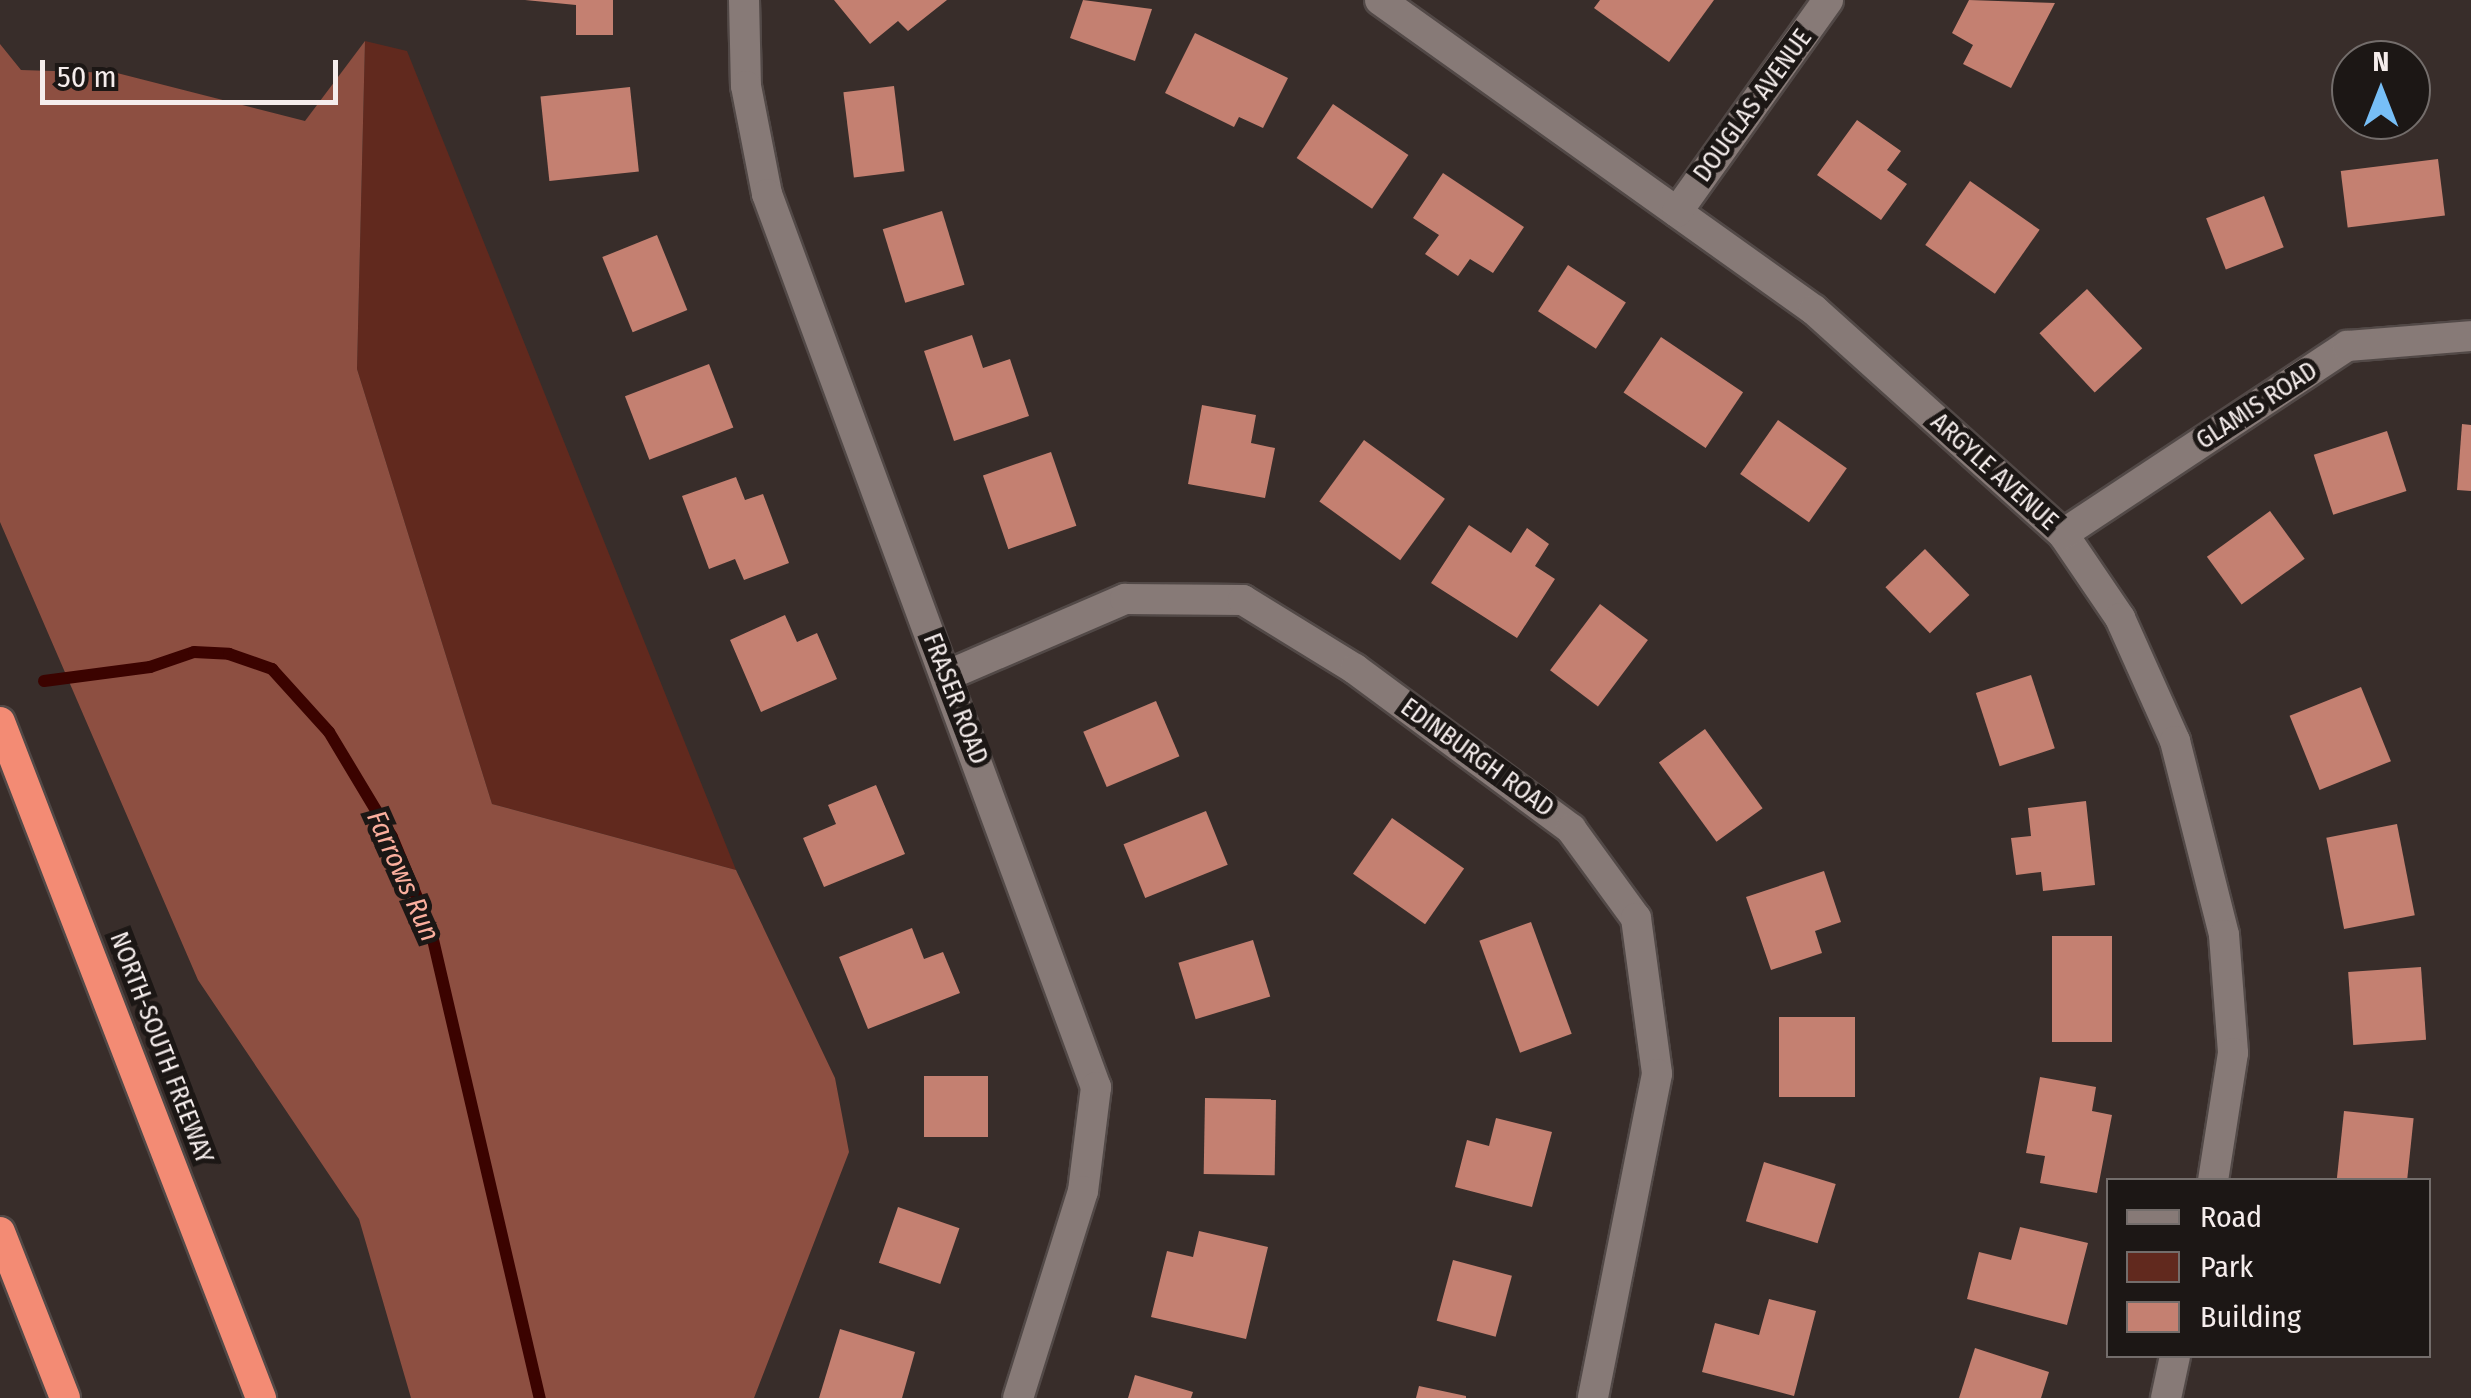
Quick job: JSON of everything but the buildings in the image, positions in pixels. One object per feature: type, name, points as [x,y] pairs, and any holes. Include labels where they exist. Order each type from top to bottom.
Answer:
[{"type":"highway","name":"NORTH-SOUTH FREEWAY","points":[[0,722],[261,1398]]},
{"type":"highway","points":[[0,1232],[64,1398]]},
{"type":"street","name":"FRASER ROAD","points":[[744,0],[746,86],[766,194],[1096,1088],[1084,1191],[1018,1398]]},
{"type":"street","name":"ARGYLE AVENUE","points":[[1380,0],[1814,310],[2063,534],[2120,618],[2175,741],[2224,935],[2233,1053],[2213,1178]]},
{"type":"street","name":"DOUGLAS AVENUE","points":[[1677,212],[1828,0]]},
{"type":"street","name":"GLAMIS ROAD","points":[[2063,534],[2347,346],[2471,336]]},
{"type":"street","name":"EDINBURGH ROAD","points":[[946,676],[1125,599],[1243,600],[1355,669],[1571,829],[1636,918],[1657,1074],[1593,1398]]},
{"type":"street","points":[[2170,1397],[2176,1358]]},
{"type":"green space","points":[[365,41],[407,51],[736,870],[492,804],[357,369]]},
{"type":"shaded area","points":[[365,41],[357,369],[492,804],[736,870],[835,1078],[849,1152],[754,1398],[411,1398],[359,1219],[198,980],[0,522],[0,44],[21,70],[117,73],[305,121]]},
{"type":"waterway","name":"Farrows Run","points":[[44,681],[150,667],[194,652],[229,654],[272,669],[329,732],[392,837],[431,931],[540,1398]]}]
